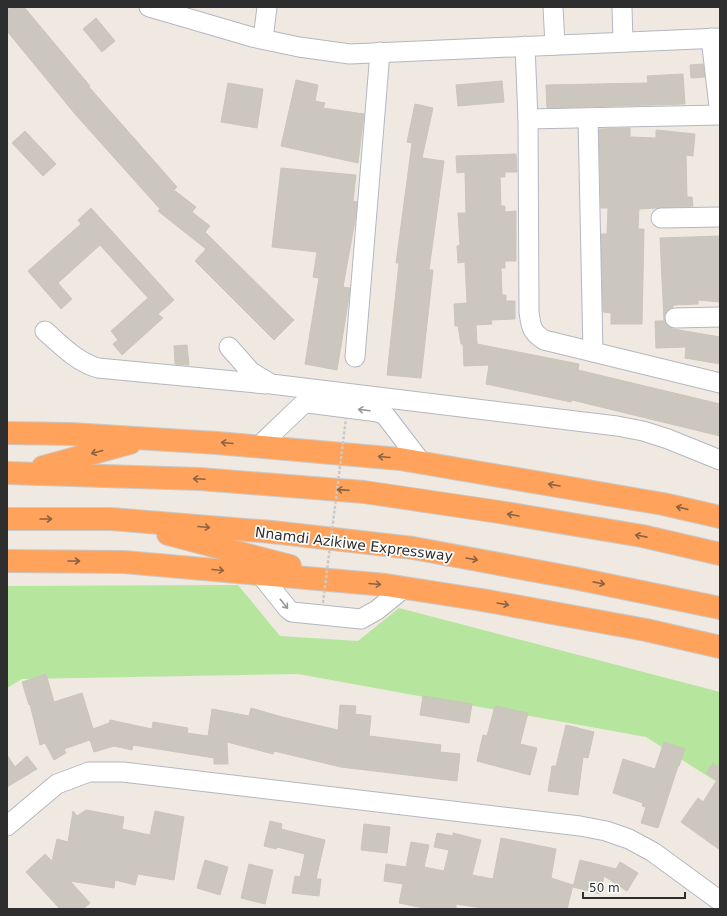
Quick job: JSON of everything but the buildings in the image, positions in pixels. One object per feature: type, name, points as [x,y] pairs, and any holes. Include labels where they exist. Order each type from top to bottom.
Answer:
[{"type":"highway","points":[[7,433],[71,434],[148,438],[400,458],[663,504],[720,517]]},
{"type":"highway","points":[[14,473],[148,438]]},
{"type":"highway","points":[[14,473],[200,479],[364,492],[499,512],[642,536],[720,554]]},
{"type":"highway","name":"Nnamdi Azikiwe Expressway","points":[[7,519],[111,519],[272,532],[413,548],[574,578],[720,608]]},
{"type":"highway","points":[[111,519],[352,582]]},
{"type":"highway","points":[[7,561],[124,562],[404,588],[482,600],[646,630],[720,647]]},
{"type":"street","points":[[149,7],[263,39],[299,47],[350,54],[715,38],[720,115],[528,119]]},
{"type":"street","points":[[263,39],[267,7]]},
{"type":"street","points":[[553,7],[555,45]]},
{"type":"street","points":[[622,7],[622,42]]},
{"type":"street","points":[[526,46],[529,312],[531,327],[536,335],[544,340],[720,382]]},
{"type":"street","points":[[355,356],[380,52]]},
{"type":"street","points":[[588,118],[593,352]]},
{"type":"street","points":[[661,218],[720,217]]},
{"type":"street","points":[[675,318],[720,317]]},
{"type":"street","points":[[45,331],[78,359],[98,368],[271,384],[624,428],[643,431],[668,439],[720,460]]},
{"type":"street","points":[[229,347],[251,372],[271,384]]},
{"type":"street","points":[[260,446],[302,405],[308,403],[378,412],[385,416],[421,462]]},
{"type":"street","points":[[260,574],[288,610],[292,612],[361,619],[378,610],[404,588]]},
{"type":"street","points":[[7,826],[57,784],[89,772],[123,772],[580,826],[606,831],[629,839],[653,852],[720,901]]},
{"type":"path","points":[[323,603],[346,418]]},
{"type":"green space","points":[[238,585],[280,636],[358,641],[399,608],[720,692],[720,784],[646,737],[298,674],[22,679],[7,688],[7,586]]}]
